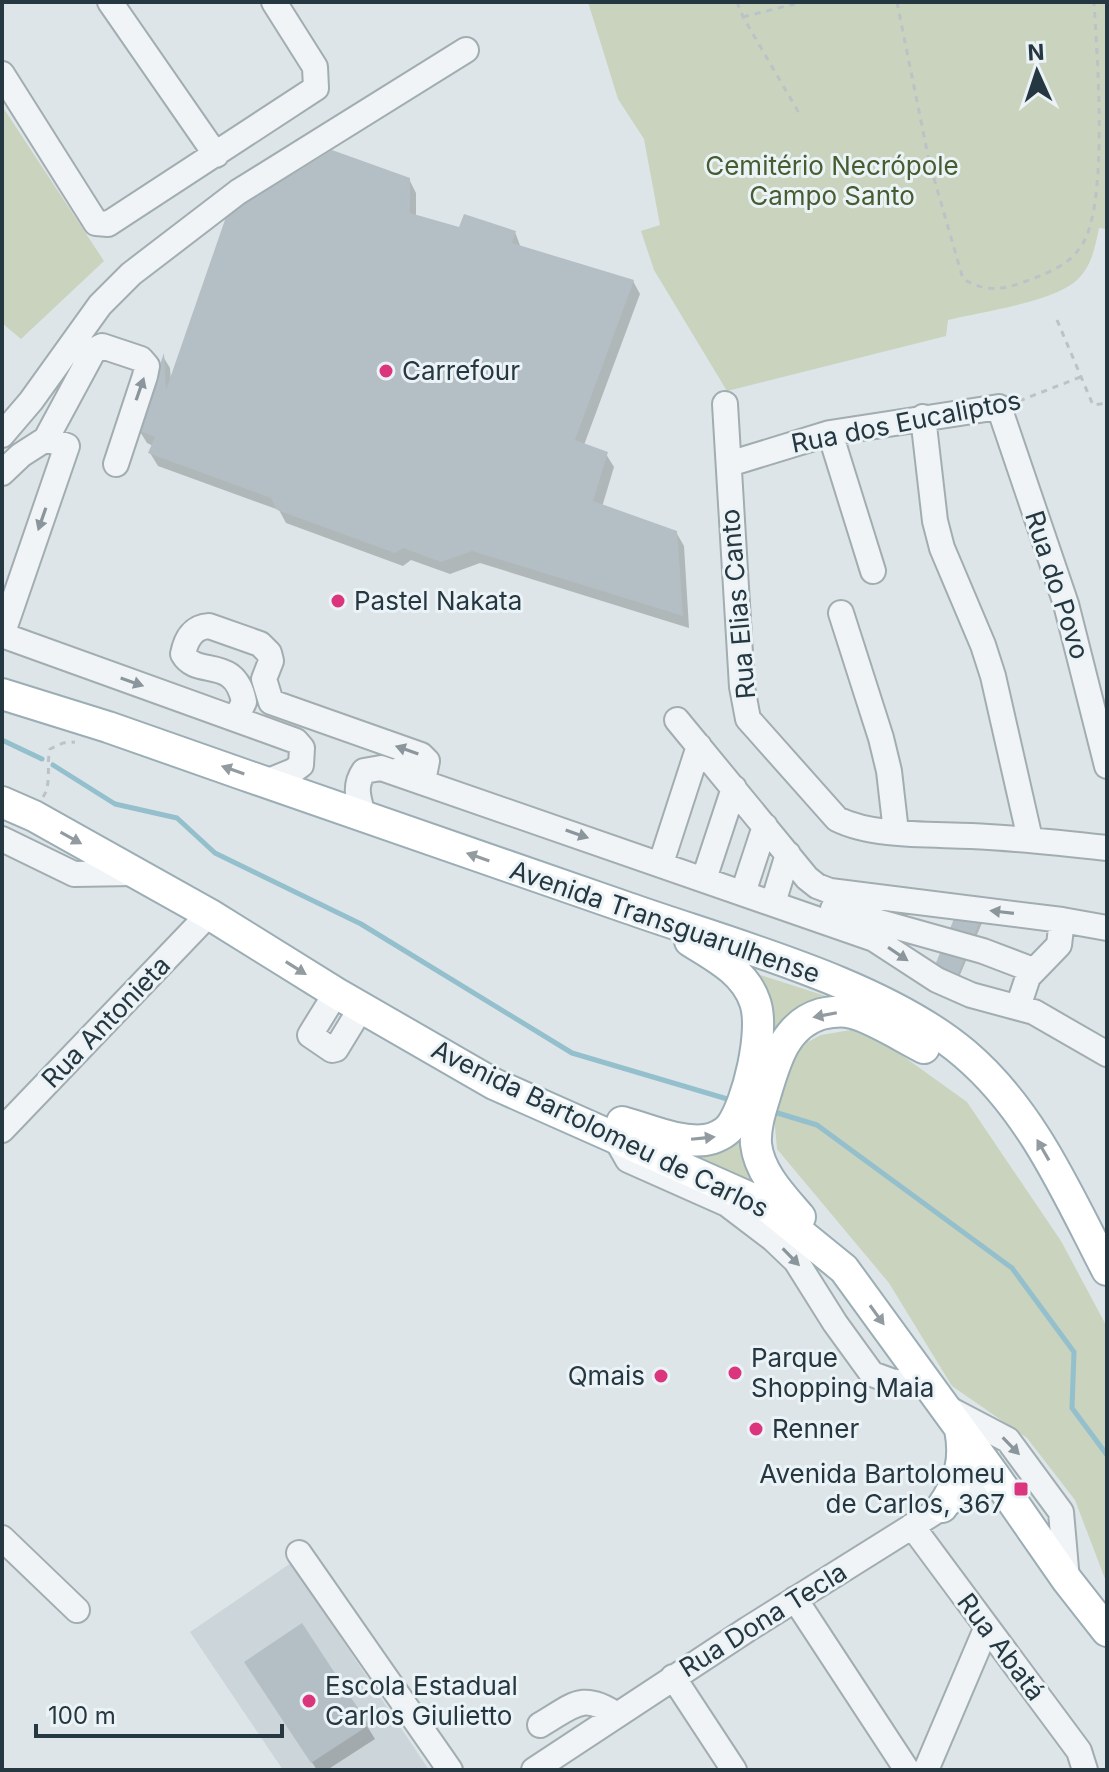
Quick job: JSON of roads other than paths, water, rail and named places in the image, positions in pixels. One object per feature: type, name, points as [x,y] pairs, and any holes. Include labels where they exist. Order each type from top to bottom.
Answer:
[{"type":"main road","points":[[2,679],[108,727]]},
{"type":"main road","points":[[2,694],[108,727]]},
{"type":"main road","name":"Avenida Transguarulhense","points":[[108,727],[761,954],[875,999],[921,1024],[963,1052],[998,1084],[1022,1115],[1107,1270]]},
{"type":"main road","name":"Avenida Bartolomeu de Carlos","points":[[2,802],[34,816],[209,914],[494,1084],[764,1204],[844,1269],[1107,1631]]},
{"type":"main road","points":[[494,1084],[676,1138],[706,1140],[731,1127],[755,1060],[759,1029],[755,1002],[745,981],[689,941],[612,903]]},
{"type":"main road","points":[[844,1269],[772,1183],[761,1164],[756,1145],[758,1119],[776,1058],[786,1040],[798,1026],[812,1017],[829,1012],[851,1012],[998,1084]]},
{"type":"main road","points":[[1081,1219],[1107,1245]]},
{"type":"main road","points":[[942,1507],[959,1480],[962,1466],[945,1407]]},
{"type":"street","points":[[110,2],[216,155]]},
{"type":"street","points":[[2,74],[96,223],[108,224],[316,88],[315,67],[274,2]]},
{"type":"street","points":[[2,435],[31,401],[100,305],[131,274],[238,192],[466,50]]},
{"type":"street","points":[[116,464],[147,366],[141,359],[102,346],[94,350],[49,444],[2,635],[289,736],[302,748],[301,765],[266,782]]},
{"type":"street","name":"Rua Elias Canto","points":[[725,404],[742,687],[748,719],[837,819],[857,827],[896,832]]},
{"type":"street","name":"Rua dos Eucaliptos","points":[[729,464],[830,433],[999,407]]},
{"type":"street","name":"Rua do Povo","points":[[999,407],[1066,604],[1107,766]]},
{"type":"street","points":[[923,417],[935,521],[942,548],[993,676],[1030,839]]},
{"type":"street","points":[[830,433],[873,571]]},
{"type":"street","points":[[2,473],[49,444]]},
{"type":"street","points":[[841,613],[881,738],[889,771],[896,832],[1030,839],[1107,848]]},
{"type":"street","points":[[236,718],[244,702],[236,680],[223,671],[190,662],[183,654],[193,631],[200,627],[209,626],[260,644],[269,653],[271,661],[264,679],[271,702],[421,755],[427,761],[425,771],[381,768],[364,771],[358,780],[357,794],[364,818]]},
{"type":"street","points":[[677,720],[807,878],[817,886],[830,891],[1107,928]]},
{"type":"street","points":[[661,863],[699,746]]},
{"type":"street","points":[[381,768],[874,939],[937,980],[971,995],[1034,1012],[1107,1054]]},
{"type":"street","points":[[704,879],[734,788]]},
{"type":"street","points":[[743,893],[765,826]]},
{"type":"street","points":[[2,839],[74,874],[134,873]]},
{"type":"street","points":[[773,903],[788,854]]},
{"type":"street","points":[[803,914],[817,886]]},
{"type":"street","points":[[803,914],[828,907],[983,951],[1033,970]]},
{"type":"street","name":"Rua Antonieta","points":[[2,1130],[209,914]]},
{"type":"street","points":[[1018,1007],[1033,970],[1059,945],[1062,920]]},
{"type":"street","points":[[615,1137],[628,1160],[727,1204],[785,1250],[796,1261],[872,1374],[1008,1440],[1061,1512],[1067,1580]]},
{"type":"street","name":"Rua Dona Tecla","points":[[545,1767],[673,1677],[994,1475]]},
{"type":"street","name":"Rua Abatá","points":[[912,1526],[1079,1751],[1085,1770]]},
{"type":"street","points":[[2,1538],[77,1610]]},
{"type":"street","points":[[299,1553],[450,1770]]},
{"type":"street","points":[[795,1599],[907,1770]]},
{"type":"street","points":[[926,1770],[986,1629]]},
{"type":"street","points":[[673,1677],[734,1770]]},
{"type":"street","points":[[540,1725],[576,1705],[591,1701],[598,1702],[617,1715]]},
{"type":"waterway","points":[[2,740],[42,759]]},
{"type":"waterway","points":[[53,765],[115,804],[177,818],[215,853],[361,924],[572,1053],[734,1101]]},
{"type":"waterway","points":[[771,1111],[817,1125],[1012,1268],[1074,1352],[1072,1408],[1107,1455]]},
{"type":"place","name":"Carrefour","points":[[386,371]]},
{"type":"place","name":"Pastel Nakata","points":[[338,601]]},
{"type":"place","name":"Parque Shopping Maia","points":[[735,1373]]},
{"type":"place","name":"Qmais","points":[[661,1376]]},
{"type":"place","name":"Renner","points":[[756,1429]]},
{"type":"place","name":"Avenida Bartolomeu de Carlos, 367","points":[[1021,1489]]},
{"type":"place","name":"Escola Estadual Carlos Giulietto","points":[[309,1701]]},
{"type":"park label","name":"Cemitério Necrópole Campo Santo","points":[[832,181]]}]
